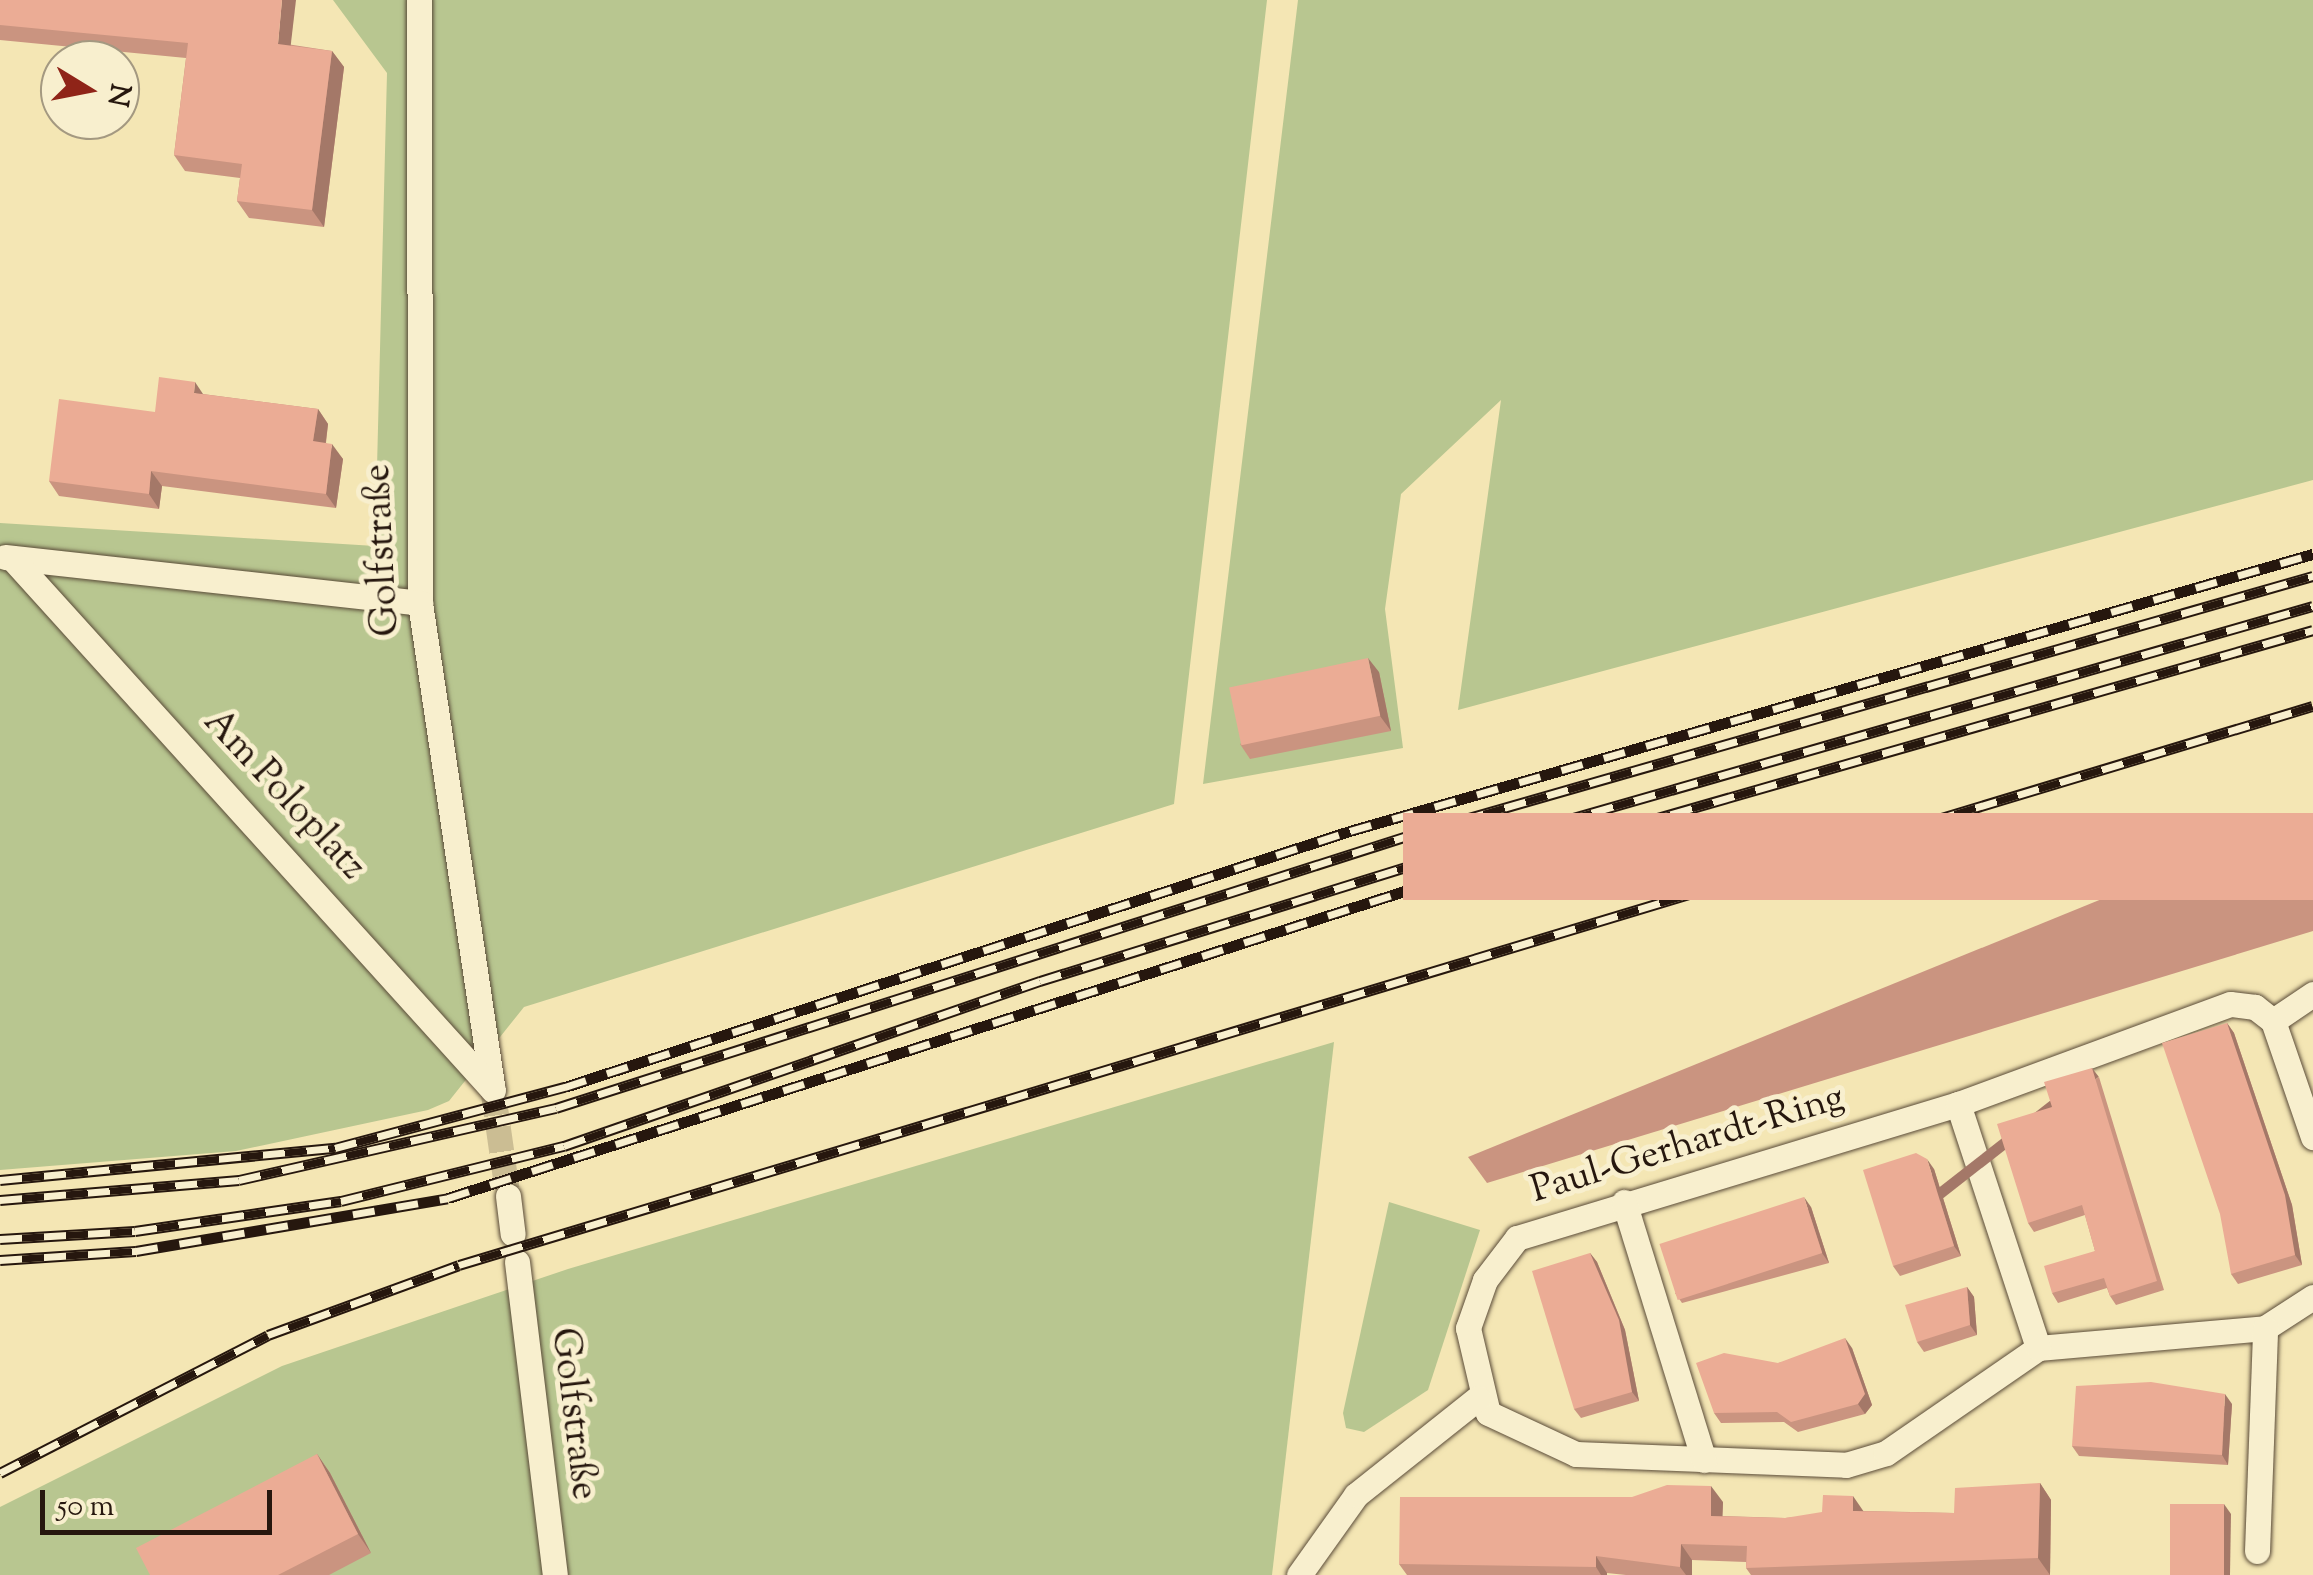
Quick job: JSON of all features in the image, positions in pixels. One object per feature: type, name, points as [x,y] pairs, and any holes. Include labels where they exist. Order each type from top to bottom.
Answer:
[{"type":"street","name":"Golfstraße","points":[[419,0],[420,603],[493,1090]]},
{"type":"street","name":"Am Poloplatz","points":[[6,557],[420,603]]},
{"type":"street","name":"Am Poloplatz","points":[[6,557],[493,1090]]},
{"type":"street","points":[[2313,994],[2273,1021],[2313,1137]]},
{"type":"street","name":"Paul-Gerhardt-Ring","points":[[1478,1398],[1468,1328],[1485,1280],[1517,1238],[1624,1202],[1958,1104],[2230,1004],[2255,1006],[2273,1021]]},
{"type":"street","points":[[1958,1104],[2038,1348]]},
{"type":"street","points":[[508,1196],[513,1234]]},
{"type":"street","points":[[1624,1202],[1704,1460]]},
{"type":"street","name":"Golfstraße","points":[[517,1262],[555,1575]]},
{"type":"street","points":[[1299,1575],[1356,1495],[1478,1398],[1523,1435],[1576,1454],[1846,1465],[1886,1453],[2038,1348],[2266,1328],[2313,1297]]},
{"type":"street","points":[[2257,1551],[2266,1328]]},
{"type":"green space","points":[[333,0],[1267,0],[1174,804],[524,1007],[449,1101],[428,1110],[236,1151],[0,1170],[0,523],[375,546],[387,73]]},
{"type":"green space","points":[[1298,0],[2313,0],[2313,480],[1458,710],[1501,400],[1401,494],[1385,609],[1403,748],[1203,784]]},
{"type":"green space","points":[[1334,1042],[1272,1575],[0,1575],[0,1507],[282,1366],[568,1269]]},
{"type":"green space","points":[[1389,1202],[1480,1230],[1428,1390],[1364,1432],[1346,1428],[1343,1413]]},
{"type":"building","points":[[0,0],[282,0],[278,44],[332,51],[312,210],[237,201],[242,164],[174,155],[188,43],[0,25]]},
{"type":"building","points":[[159,377],[195,382],[194,393],[318,409],[313,441],[332,444],[326,494],[151,471],[149,494],[49,481],[59,399],[155,412]]},
{"type":"building","points":[[1368,658],[1380,716],[1241,745],[1229,688]]},
{"type":"building","points":[[1403,813],[2313,813],[2313,900],[1403,900]]},
{"type":"building","points":[[2227,1023],[2285,1195],[2295,1255],[2231,1274],[2220,1214],[2162,1043]]},
{"type":"building","points":[[2092,1068],[2157,1281],[2110,1296],[2104,1278],[2052,1293],[2044,1266],[2095,1251],[2082,1205],[2028,1223],[1997,1124],[2052,1107],[2044,1082]]},
{"type":"building","points":[[1916,1153],[1927,1159],[1954,1246],[1893,1266],[1863,1170]]},
{"type":"building","points":[[1804,1197],[1822,1253],[1678,1300],[1659,1244]]},
{"type":"building","points":[[1590,1253],[1619,1320],[1632,1392],[1574,1409],[1532,1271]]},
{"type":"building","points":[[1967,1287],[1970,1325],[1917,1342],[1905,1305]]},
{"type":"building","points":[[1845,1338],[1865,1394],[1858,1404],[1791,1422],[1777,1412],[1714,1413],[1696,1363],[1724,1353],[1778,1363]]},
{"type":"building","points":[[2151,1382],[2225,1394],[2222,1455],[2072,1446],[2076,1386]]},
{"type":"building","points":[[317,1454],[358,1534],[278,1575],[150,1575],[136,1548]]},
{"type":"building","points":[[2040,1483],[2038,1558],[1746,1568],[1747,1546],[1681,1544],[1680,1567],[1596,1556],[1596,1567],[1399,1564],[1400,1497],[1632,1497],[1667,1485],[1711,1486],[1711,1516],[1785,1518],[1822,1512],[1823,1495],[1853,1496],[1853,1511],[1954,1513],[1955,1488]]},
{"type":"building","points":[[2170,1504],[2224,1504],[2224,1575],[2170,1575]]},
{"type":"tunnel","points":[[493,1090],[508,1196]]},
{"type":"railway","points":[[0,1180],[335,1148],[565,1087],[1350,831],[2313,554]]},
{"type":"railway","points":[[0,1200],[239,1180],[556,1108],[1420,832],[2313,576]]},
{"type":"railway","points":[[0,1239],[135,1231],[341,1201],[564,1146],[1040,981],[1465,849],[2313,606]]},
{"type":"railway","points":[[0,1260],[136,1251],[448,1198],[1417,887],[2313,630]]},
{"type":"railway","points":[[0,1473],[268,1335],[459,1265],[2313,706]]}]
